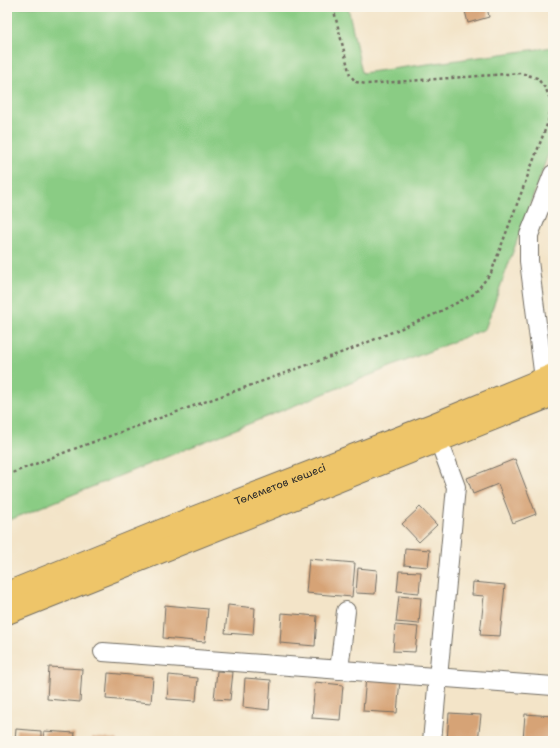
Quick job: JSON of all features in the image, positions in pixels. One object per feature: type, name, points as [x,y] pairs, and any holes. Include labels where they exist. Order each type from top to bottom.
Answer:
[{"type":"main road","name":"Төлеметов көшесі","points":[[7,613],[439,441],[549,383]]},
{"type":"main road","name":"Төлеметов көшесі","points":[[7,593],[180,523],[432,425],[549,383]]},
{"type":"street","points":[[549,383],[543,371],[529,261],[529,235],[553,174]]},
{"type":"street","points":[[432,741],[456,487],[439,441]]},
{"type":"street","points":[[339,670],[346,611]]},
{"type":"street","points":[[103,652],[553,686]]},
{"type":"path","points":[[7,475],[71,450],[349,350],[433,315],[474,294],[491,272],[548,122],[552,104],[546,89],[537,78],[521,73],[366,84],[356,82],[350,75],[333,7]]},
{"type":"green space","points":[[7,7],[348,7],[362,73],[553,47],[553,141],[485,329],[7,521]]},
{"type":"building","points":[[464,7],[487,7],[489,17],[468,23]]},
{"type":"building","points":[[515,459],[536,514],[513,523],[498,484],[473,494],[467,478]]},
{"type":"building","points":[[420,507],[437,525],[419,542],[402,524]]},
{"type":"building","points":[[405,548],[430,550],[428,567],[404,565]]},
{"type":"building","points":[[309,559],[355,563],[352,597],[306,593]]},
{"type":"building","points":[[358,568],[377,570],[375,594],[356,593]]},
{"type":"building","points":[[399,571],[421,572],[419,593],[397,591]]},
{"type":"building","points":[[473,582],[505,585],[500,636],[480,635],[484,596],[472,595]]},
{"type":"building","points":[[399,596],[421,598],[419,624],[396,622]]},
{"type":"building","points":[[165,605],[208,609],[205,642],[163,638]]},
{"type":"building","points":[[228,605],[255,608],[253,635],[225,633]]},
{"type":"building","points":[[282,613],[317,616],[315,646],[280,643]]},
{"type":"building","points":[[395,625],[418,627],[415,652],[393,651]]},
{"type":"building","points":[[49,667],[82,669],[80,702],[47,699]]},
{"type":"building","points":[[217,671],[233,672],[230,700],[214,699]]},
{"type":"building","points":[[108,673],[153,677],[151,703],[106,699]]},
{"type":"building","points":[[169,675],[198,678],[196,701],[167,699]]},
{"type":"building","points":[[366,677],[400,680],[397,713],[363,711]]},
{"type":"building","points":[[245,678],[271,680],[269,710],[243,707]]},
{"type":"building","points":[[315,682],[343,685],[340,720],[312,718]]},
{"type":"building","points":[[449,713],[481,715],[478,741],[447,741]]},
{"type":"building","points":[[525,714],[553,716],[553,741],[523,740]]},
{"type":"building","points":[[16,729],[41,731],[41,741],[15,741]]},
{"type":"building","points":[[44,731],[75,733],[74,741],[43,741]]},
{"type":"building","points":[[92,737],[117,739],[117,741],[92,741]]}]
